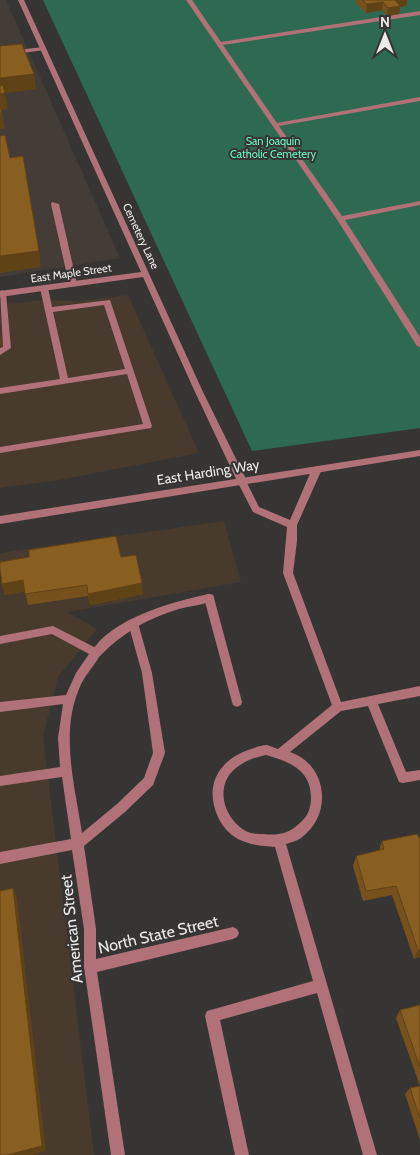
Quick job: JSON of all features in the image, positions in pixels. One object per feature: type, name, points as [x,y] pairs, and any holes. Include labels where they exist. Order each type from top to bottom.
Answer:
[{"type":"street","name":"Cemetery Lane","points":[[21,0],[199,392],[256,509],[292,525]]},
{"type":"street","points":[[189,0],[340,218],[420,344]]},
{"type":"street","points":[[218,44],[419,14]]},
{"type":"street","points":[[0,54],[43,49]]},
{"type":"street","points":[[275,125],[420,99]]},
{"type":"street","points":[[340,218],[420,203]]},
{"type":"street","points":[[55,204],[73,284]]},
{"type":"street","name":"East Maple Street","points":[[1,293],[146,274]]},
{"type":"street","points":[[44,288],[65,381]]},
{"type":"street","points":[[0,352],[7,348],[1,293]]},
{"type":"street","points":[[0,450],[148,426],[107,302],[49,310]]},
{"type":"street","points":[[0,391],[130,371]]},
{"type":"street","name":"East Harding Way","points":[[0,520],[420,453]]},
{"type":"street","points":[[317,469],[292,525],[288,573],[338,707]]},
{"type":"street","name":"American Street","points":[[118,1155],[90,967],[90,929],[66,771],[63,723],[69,699],[75,682],[96,653],[121,630],[158,610],[209,598],[237,702]]},
{"type":"street","points":[[0,858],[77,844],[150,782],[160,754],[147,673],[133,623]]},
{"type":"street","points":[[0,640],[53,630],[96,653]]},
{"type":"street","points":[[282,752],[338,707],[420,692]]},
{"type":"street","points":[[0,707],[69,699]]},
{"type":"street","points":[[371,701],[403,778],[420,775]]},
{"type":"street","points":[[266,750],[282,752],[296,759],[308,769],[316,782],[318,797],[316,812],[308,825],[296,836],[280,842],[262,842],[246,837],[232,828],[222,814],[218,799],[219,783],[222,776],[226,769],[237,759],[251,752],[266,750]]},
{"type":"street","points":[[0,781],[66,771]]},
{"type":"street","points":[[280,842],[370,1155]]},
{"type":"street","name":"North State Street","points":[[90,967],[233,933]]},
{"type":"street","points":[[242,1155],[212,1016],[321,985]]},
{"type":"shaded area","points":[[0,0],[6,0],[120,258],[0,277]]},
{"type":"shaded area","points":[[128,295],[199,453],[59,480],[0,488],[0,305],[42,300],[81,301]]},
{"type":"shaded area","points":[[224,521],[241,582],[68,612],[97,629],[58,677],[43,736],[94,1155],[0,1155],[0,553]]},
{"type":"green space","name":"San Joaquin Catholic Cemetery","points":[[43,0],[420,0],[420,428],[252,451]]},
{"type":"building","points":[[362,0],[395,0],[400,6],[388,8],[383,2],[367,4]]},
{"type":"building","points":[[22,44],[34,74],[0,78],[0,46]]},
{"type":"building","points":[[3,85],[5,93],[0,94],[0,86]]},
{"type":"building","points":[[5,135],[10,158],[23,156],[39,251],[0,256],[0,136]]},
{"type":"building","points":[[116,536],[121,557],[136,555],[142,583],[88,594],[87,585],[25,594],[23,580],[2,584],[0,562],[29,557],[29,550]]},
{"type":"building","points":[[417,834],[420,839],[420,950],[418,950],[396,886],[366,891],[356,856],[384,849],[382,841]]},
{"type":"building","points":[[13,888],[42,1146],[0,1155],[0,891]]},
{"type":"building","points":[[420,1005],[420,1067],[400,1010]]},
{"type":"building","points":[[420,1086],[420,1119],[410,1088]]}]
